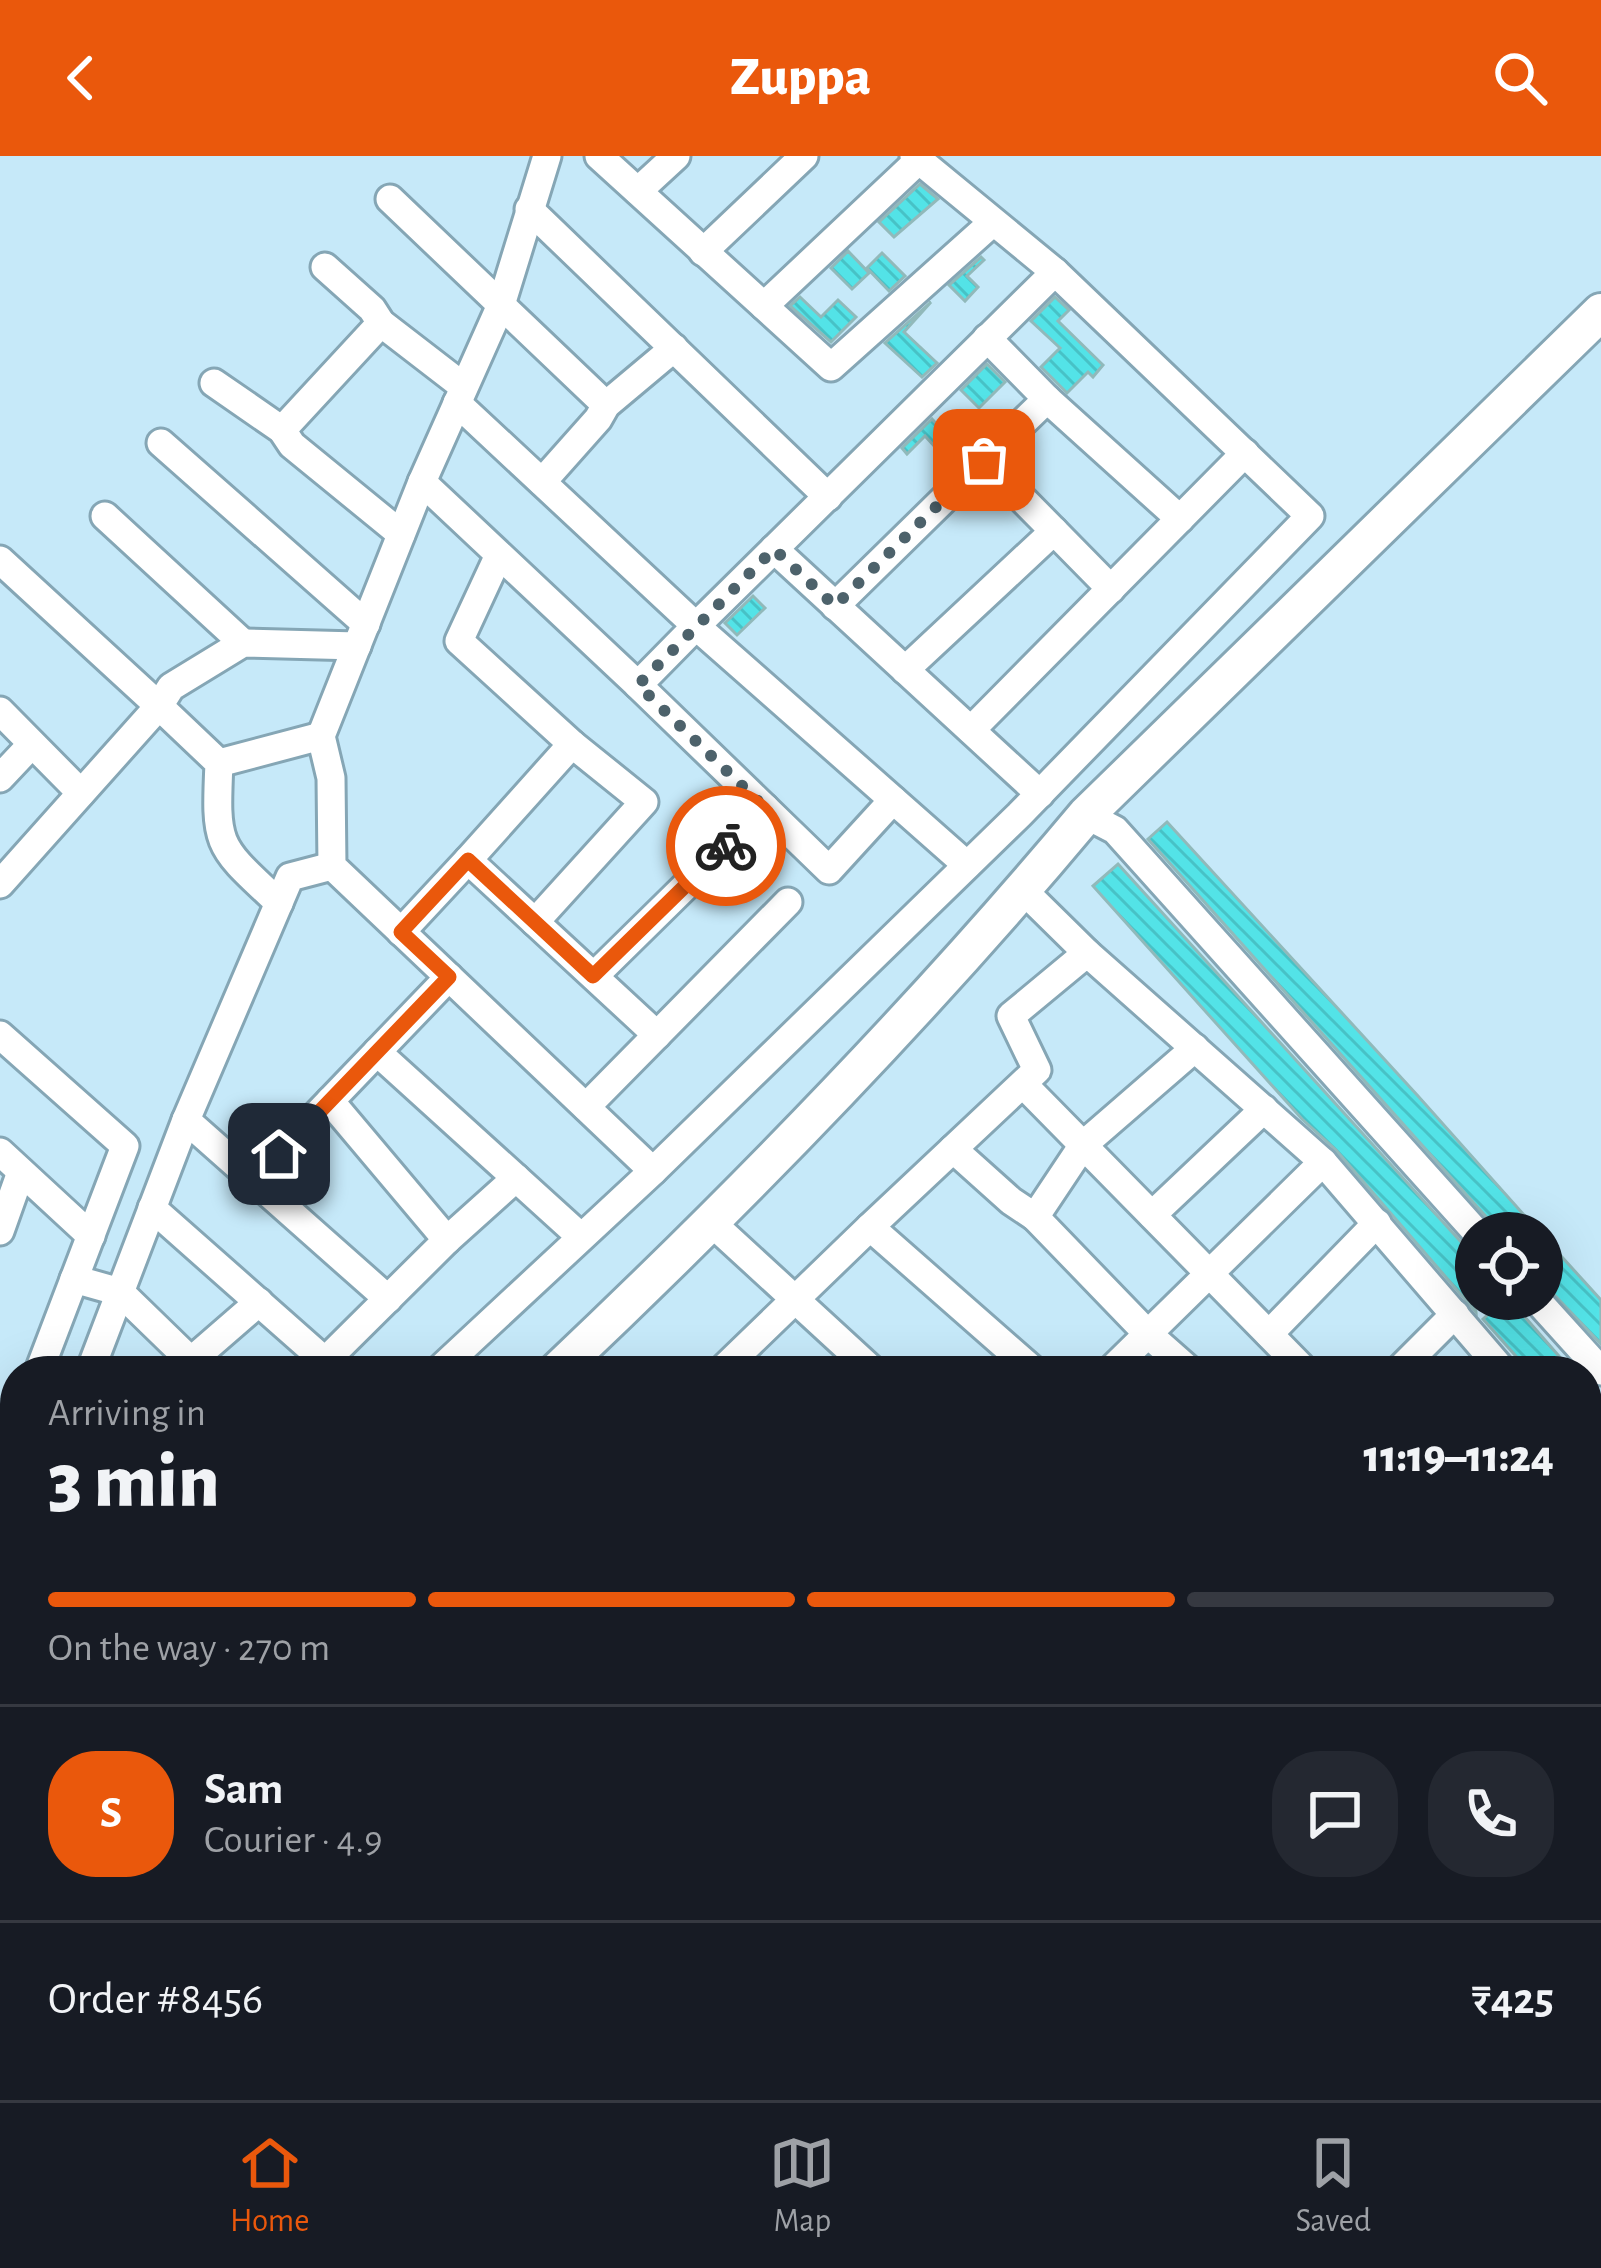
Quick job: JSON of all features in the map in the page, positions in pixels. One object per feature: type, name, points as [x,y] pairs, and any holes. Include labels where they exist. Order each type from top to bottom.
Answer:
[{"type":"main road","points":[[573,1356],[713,1224],[1023,890],[1086,815],[1601,312]]},
{"type":"street","points":[[547,156],[501,305],[422,482],[321,736],[332,778],[332,866],[653,1171]]},
{"type":"street","points":[[599,156],[831,367],[993,222]]},
{"type":"street","points":[[638,191],[676,156]]},
{"type":"street","points":[[703,252],[803,156]]},
{"type":"street","points":[[454,1356],[653,1171],[967,866],[1310,516],[1055,272],[916,158],[764,306]]},
{"type":"street","points":[[390,199],[605,405]]},
{"type":"street","points":[[529,209],[828,497]]},
{"type":"street","points":[[325,267],[460,395],[542,482],[696,626],[967,866]]},
{"type":"street","points":[[638,685],[1055,272]]},
{"type":"street","points":[[282,430],[381,322]]},
{"type":"street","points":[[987,338],[1180,519]]},
{"type":"street","points":[[542,482],[605,405],[674,348]]},
{"type":"street","points":[[214,383],[282,430],[292,445],[401,535]]},
{"type":"street","points":[[835,606],[1047,399]]},
{"type":"street","points":[[161,443],[361,635]]},
{"type":"street","points":[[971,730],[1245,454]]},
{"type":"street","points":[[984,460],[1111,589]]},
{"type":"street","points":[[422,482],[829,870],[892,800]]},
{"type":"street","points":[[105,516],[243,644]]},
{"type":"street","points":[[905,670],[1054,531]]},
{"type":"street","points":[[774,549],[1040,794]]},
{"type":"street","points":[[500,555],[459,641],[644,802],[535,922]]},
{"type":"street","points":[[0,560],[219,763],[216,824],[229,856],[255,881],[284,890]]},
{"type":"street","points":[[0,884],[172,687],[243,644],[361,635]]},
{"type":"street","points":[[0,711],[81,794]]},
{"type":"street","points":[[219,763],[321,736]]},
{"type":"street","points":[[0,778],[32,744]]},
{"type":"street","points":[[401,932],[572,744]]},
{"type":"street","points":[[593,976],[765,808]]},
{"type":"street","points":[[1086,815],[1115,830],[1458,1212]]},
{"type":"street","points":[[468,860],[657,1035]]},
{"type":"street","points":[[96,1356],[187,1120],[284,890],[332,866]]},
{"type":"street","points":[[1023,890],[1087,953],[1323,1162],[1455,1315],[1413,1356]]},
{"type":"street","points":[[586,1107],[788,902]]},
{"type":"street","points":[[736,1356],[1037,1070],[1011,1016],[1087,953]]},
{"type":"street","points":[[254,1180],[449,977]]},
{"type":"street","points":[[0,1035],[125,1146],[45,1356]]},
{"type":"street","points":[[1035,1217],[1083,1145],[1195,1048]]},
{"type":"street","points":[[377,1052],[581,1237]]},
{"type":"street","points":[[1023,1084],[1290,1356]]},
{"type":"street","points":[[330,1101],[447,1240]]},
{"type":"street","points":[[1152,1215],[1264,1109]]},
{"type":"street","points":[[187,1120],[388,1299]]},
{"type":"street","points":[[953,1149],[1010,1201],[1035,1217],[1173,1356]]},
{"type":"street","points":[[10,1162],[91,1236]]},
{"type":"street","points":[[0,1231],[10,1162]]},
{"type":"street","points":[[1125,1356],[1323,1162]]},
{"type":"street","points":[[330,1356],[516,1178]]},
{"type":"street","points":[[152,1208],[259,1302],[310,1356]]},
{"type":"street","points":[[1269,1334],[1376,1223]]},
{"type":"street","points":[[713,1224],[857,1356]]},
{"type":"street","points":[[870,1227],[1017,1356]]},
{"type":"street","points":[[74,1280],[120,1292],[186,1356]]},
{"type":"street","points":[[197,1356],[259,1302]]},
{"type":"street","points":[[1459,1320],[1490,1356]]},
{"type":"street","points":[[1555,1320],[1587,1356]]},
{"type":"building","points":[[920,184],[938,199],[894,237],[879,222]]},
{"type":"building","points":[[848,251],[869,273],[852,289],[831,268]]},
{"type":"building","points":[[882,253],[905,276],[889,291],[867,268]]},
{"type":"building","points":[[981,257],[984,260],[967,276],[978,287],[965,301],[949,285]]},
{"type":"building","points":[[800,297],[821,317],[838,300],[856,317],[831,342],[790,306]]},
{"type":"building","points":[[1055,297],[1069,310],[1058,321],[1103,365],[1093,377],[1088,372],[1067,393],[1041,367],[1060,348],[1031,321]]},
{"type":"building","points":[[931,302],[904,332],[937,363],[922,377],[885,343]]},
{"type":"building","points":[[987,364],[1005,382],[979,408],[961,390]]},
{"type":"building","points":[[932,419],[949,437],[937,449],[925,436],[907,454],[902,448]]},
{"type":"building","points":[[753,596],[765,608],[737,635],[725,623]]},
{"type":"building","points":[[1167,822],[1521,1212],[1482,1212],[1148,839]]},
{"type":"building","points":[[1118,864],[1455,1235],[1455,1288],[1336,1150],[1302,1119],[1093,886]]},
{"type":"building","points":[[1563,1258],[1601,1300],[1601,1344],[1563,1304]]},
{"type":"building","points":[[1484,1320],[1527,1320],[1559,1356],[1516,1356]]},
{"type":"way so far","points":[[726,846],[765,808],[638,685],[774,549],[835,606],[984,460]]},
{"type":"route","points":[[279,1154],[449,977],[401,932],[468,860],[593,976],[726,846]]}]
